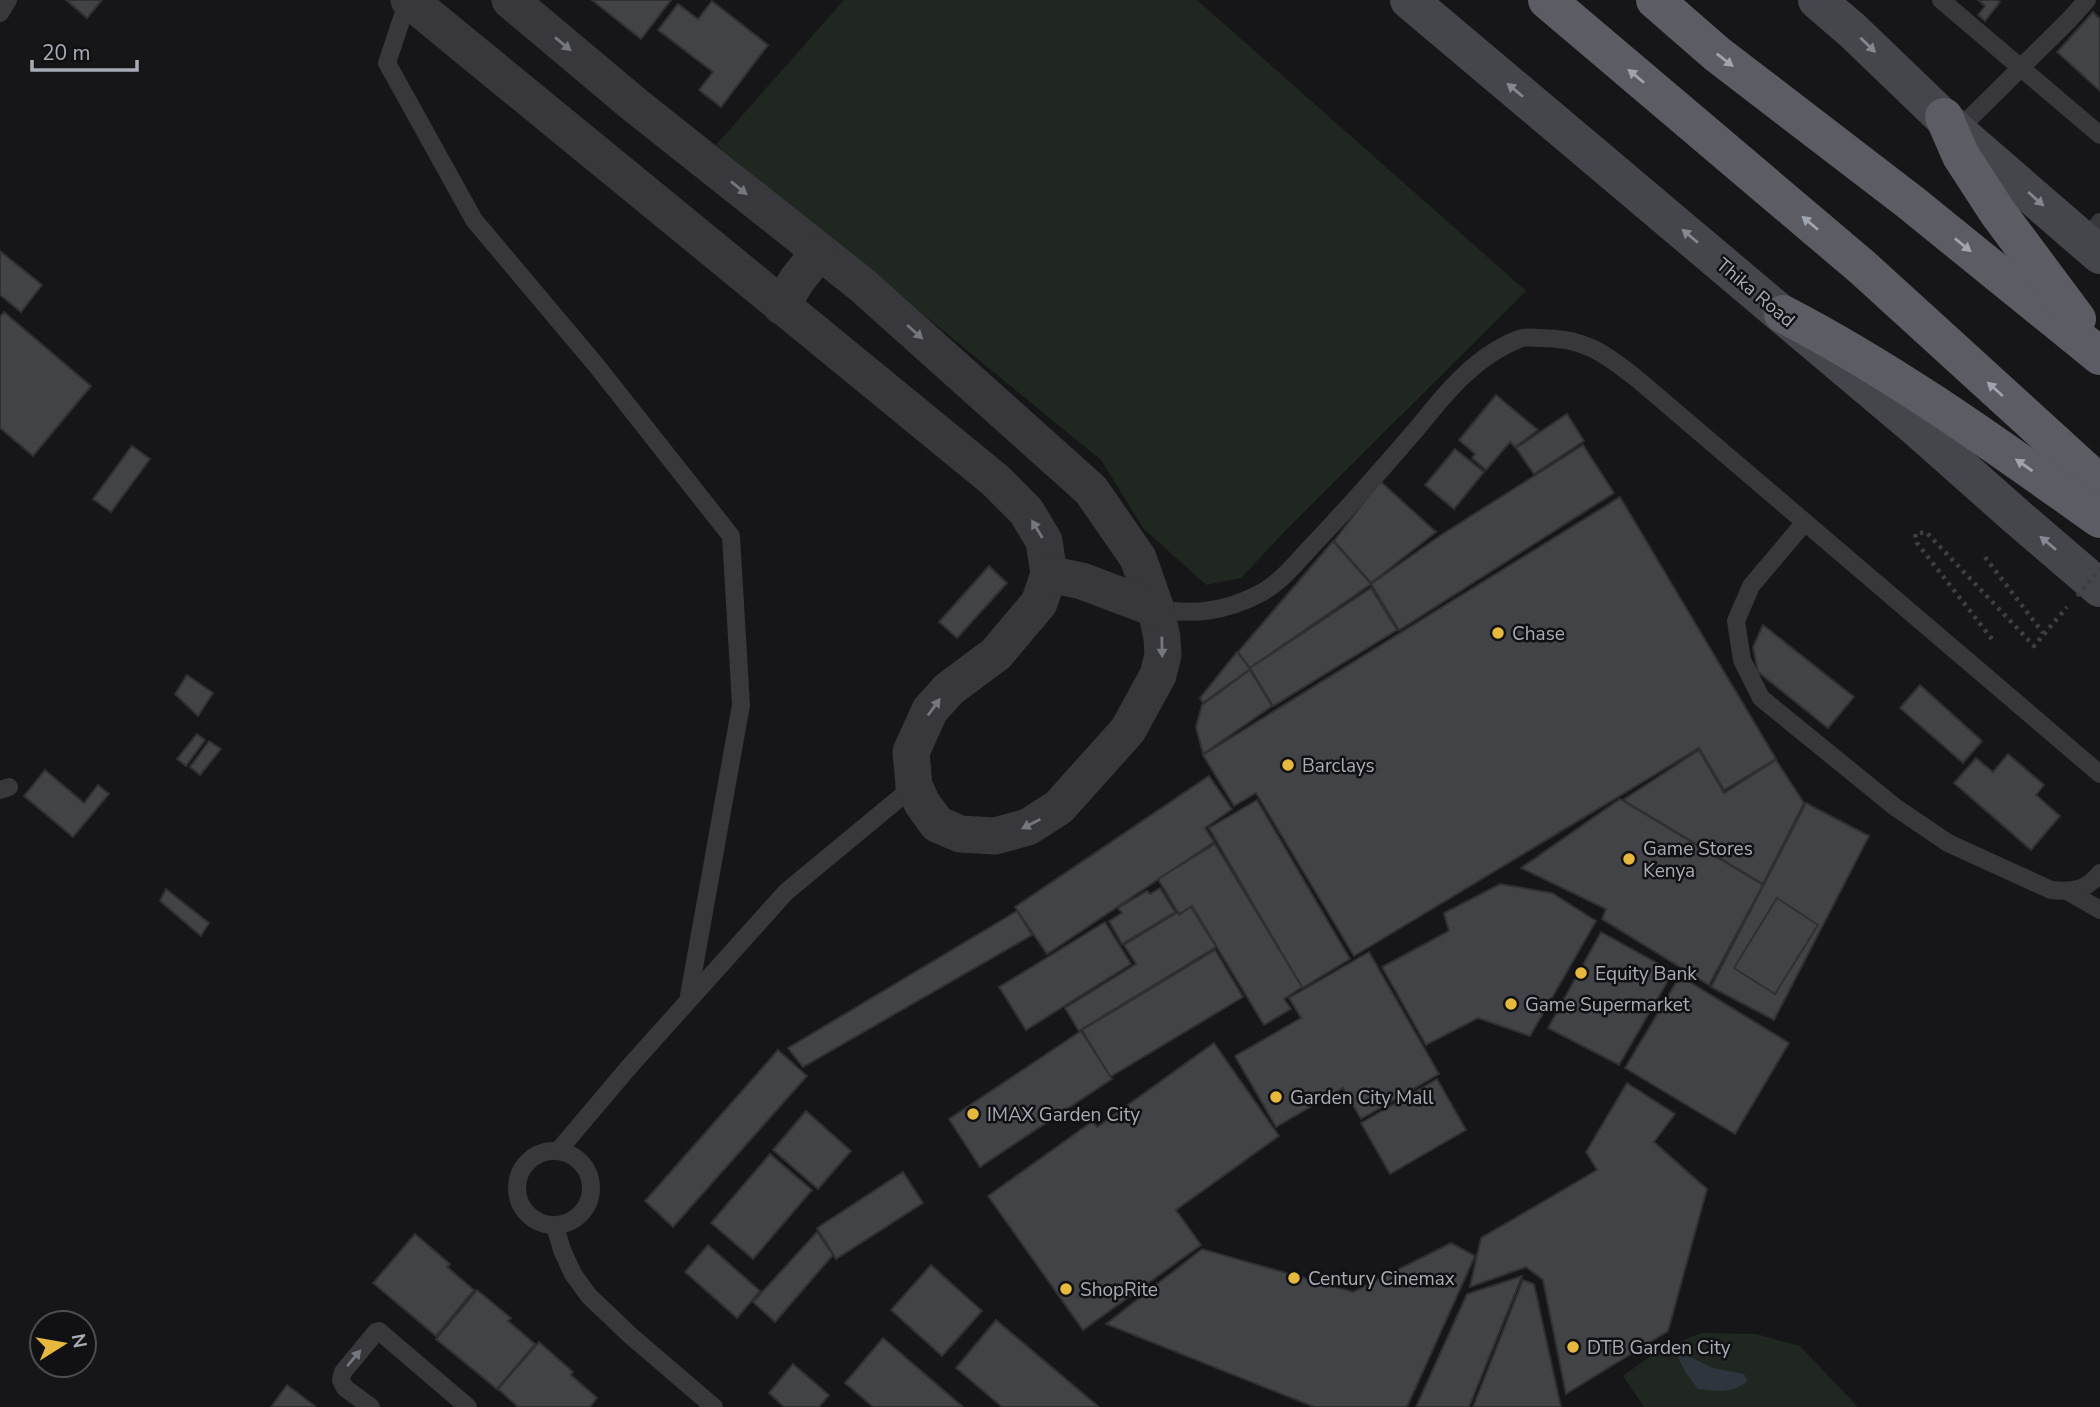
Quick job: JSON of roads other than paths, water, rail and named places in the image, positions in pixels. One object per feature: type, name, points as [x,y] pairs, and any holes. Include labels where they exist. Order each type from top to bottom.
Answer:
[{"type":"highway","points":[[1547,0],[1862,267],[2100,484]]},
{"type":"highway","points":[[1655,0],[1717,54],[1910,202],[2100,356]]},
{"type":"highway","points":[[1950,124],[1961,156],[1998,214],[2100,347]]},
{"type":"highway","points":[[1783,314],[1838,343],[1954,415],[2100,519]]},
{"type":"main road","name":"Thika Road","points":[[1409,0],[1920,430],[2100,588]]},
{"type":"main road","points":[[1817,0],[1950,124],[2095,240]]},
{"type":"street","points":[[409,0],[995,480],[1026,511],[1044,541],[1049,575],[1040,603],[996,654],[949,689],[930,710],[912,752],[914,786],[937,824],[960,834],[995,836],[1028,827],[1059,807],[1128,730],[1158,675],[1163,655],[1162,638],[1156,609],[1138,558],[1091,490],[862,285],[635,105],[510,0]]},
{"type":"street","points":[[781,306],[819,252]]},
{"type":"street","points":[[1049,575],[1082,580],[1156,609]]},
{"type":"lane","points":[[409,0],[387,63],[474,220],[596,365],[731,536],[741,705],[688,1002]]},
{"type":"lane","points":[[1941,0],[2100,135]]},
{"type":"lane","points":[[1950,124],[2021,67],[2087,0]]},
{"type":"lane","points":[[1156,609],[1202,613],[1220,610],[1261,594],[1288,572],[1329,528],[1455,382],[1492,354],[1521,338],[1552,338],[1587,344],[1612,359],[2100,774]]},
{"type":"lane","points":[[1805,522],[1751,586],[1736,621],[1742,660],[1760,698],[1895,807],[1948,843],[2051,890],[2069,892],[2100,910]]},
{"type":"lane","points":[[558,1151],[786,892],[914,786]]},
{"type":"lane","points":[[2069,892],[2092,884],[2100,873]]},
{"type":"lane","points":[[558,1151],[581,1162],[592,1184],[586,1209],[578,1218],[555,1226],[532,1219],[523,1209],[517,1186],[526,1164],[536,1156],[558,1151]]},
{"type":"lane","points":[[555,1226],[573,1274],[589,1296],[714,1407]]},
{"type":"lane","points":[[371,1407],[345,1388],[341,1380],[343,1372],[379,1331],[468,1407]]},
{"type":"place","name":"Chase","points":[[1498,633]]},
{"type":"place","name":"Barclays","points":[[1288,765]]},
{"type":"place","name":"Game Stores Kenya","points":[[1629,859]]},
{"type":"place","name":"Equity Bank","points":[[1581,973]]},
{"type":"place","name":"Game Supermarket","points":[[1511,1004]]},
{"type":"place","name":"Garden City Mall","points":[[1276,1097]]},
{"type":"place","name":"IMAX Garden City","points":[[973,1114]]},
{"type":"place","name":"Century Cinemax","points":[[1294,1278]]},
{"type":"place","name":"ShopRite","points":[[1066,1289]]},
{"type":"place","name":"DTB Garden City","points":[[1573,1347]]}]
